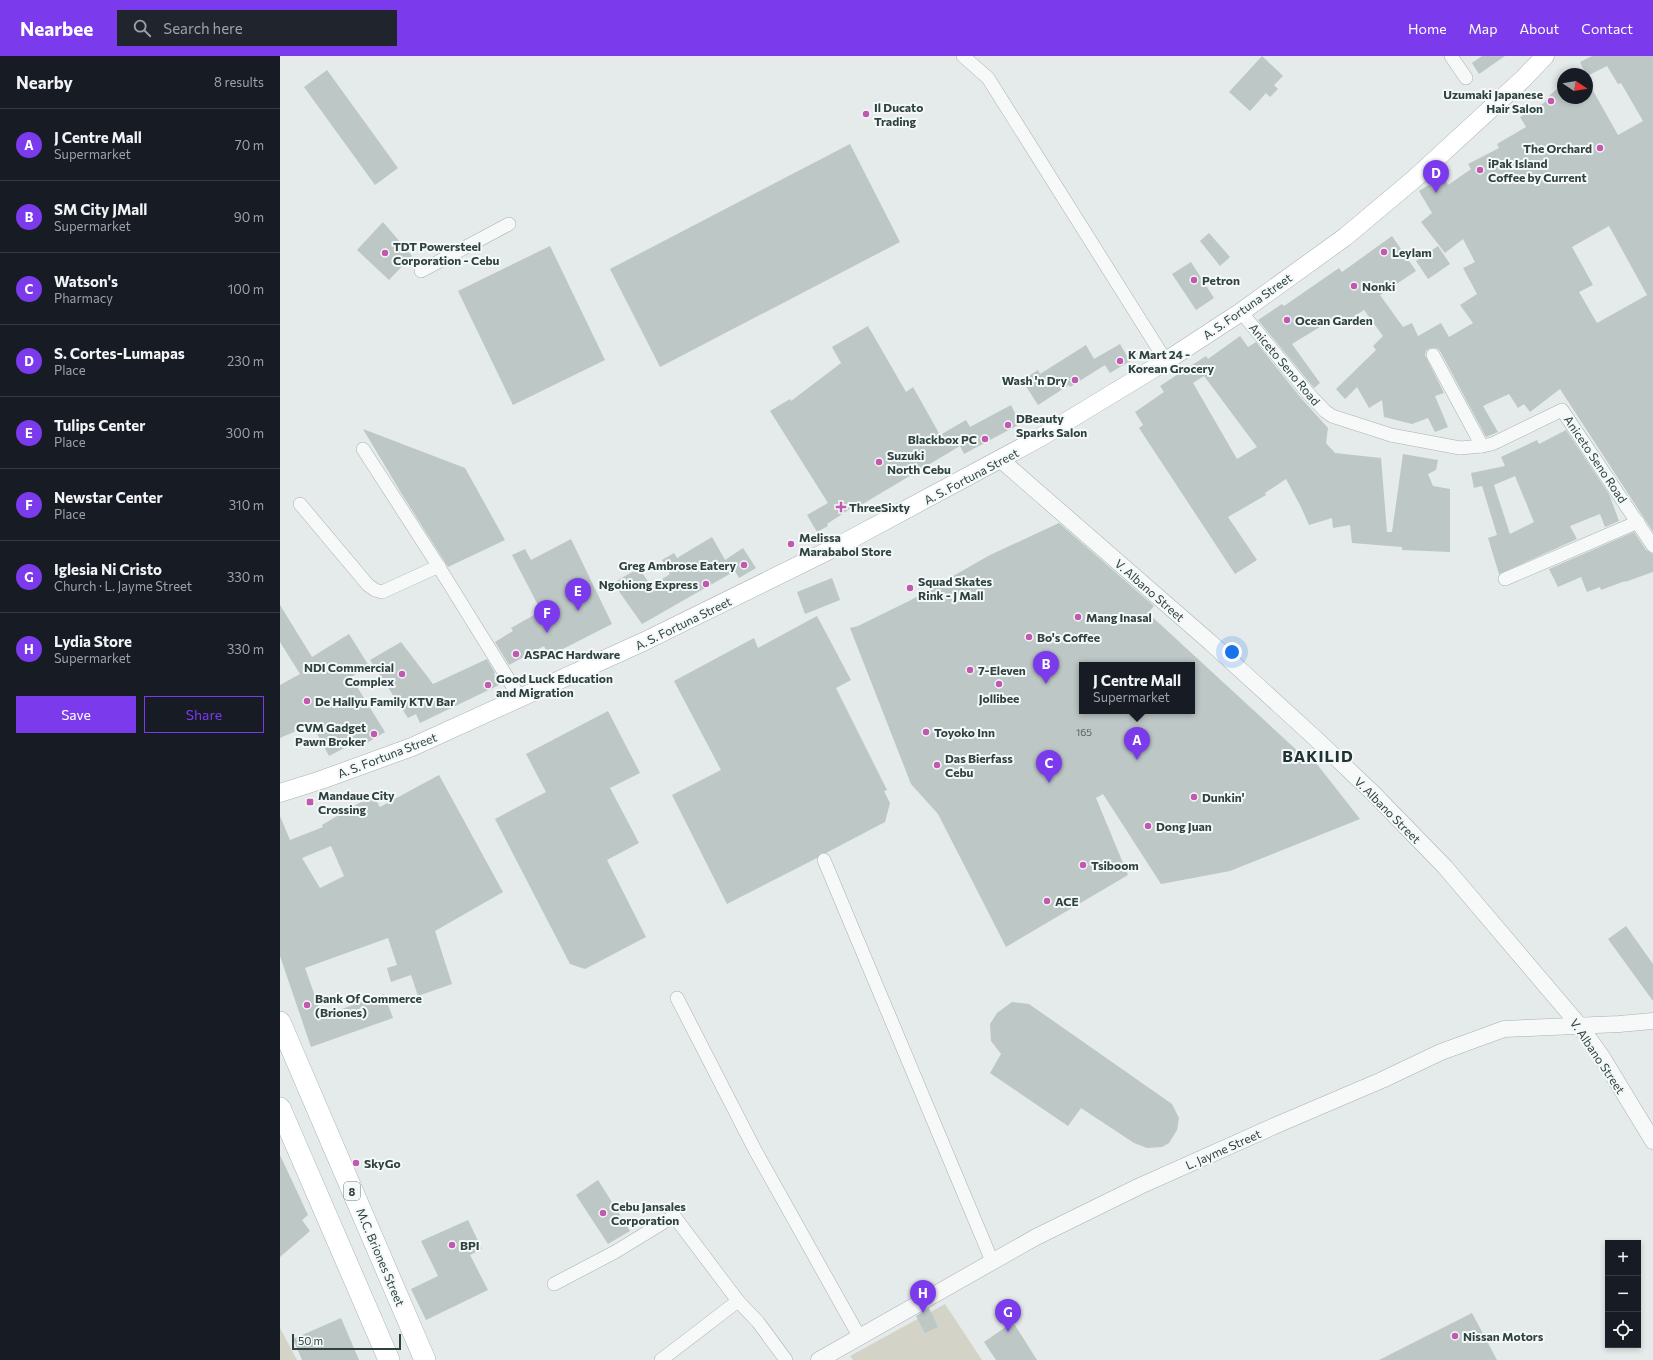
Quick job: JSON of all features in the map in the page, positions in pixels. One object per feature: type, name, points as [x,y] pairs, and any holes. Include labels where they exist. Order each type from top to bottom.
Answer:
[{"type":"main road","name":"A. S. Fortuna Street","points":[[280,793],[321,780],[412,747],[646,641],[826,553],[1042,437],[1166,361],[1241,312],[1345,237],[1413,180],[1523,79],[1545,56]]},
{"type":"main road","name":"M.C. Briones Street","points":[[280,1022],[425,1360]]},
{"type":"main road","points":[[280,1108],[389,1360]]},
{"type":"street","points":[[963,56],[988,78],[1166,361]]},
{"type":"street","points":[[1451,56],[1466,78]]},
{"type":"street","points":[[421,271],[509,224]]},
{"type":"street","name":"Aniceto Seno Road","points":[[1241,312],[1324,411],[1332,416],[1391,435],[1460,448],[1482,446],[1492,444],[1562,410],[1653,546]]},
{"type":"street","points":[[1433,355],[1482,446]]},
{"type":"street","points":[[363,449],[439,566],[520,698]]},
{"type":"street","name":"V. Albano Street","points":[[1001,460],[1211,643],[1373,793],[1445,867],[1580,1026],[1602,1057],[1653,1142]]},
{"type":"street","points":[[300,504],[368,585],[374,590],[382,592],[439,566]]},
{"type":"street","points":[[1505,579],[1638,522]]},
{"type":"street","points":[[824,860],[992,1261]]},
{"type":"street","points":[[677,998],[756,1150],[859,1336]]},
{"type":"street","name":"L. Jayme Street","points":[[819,1360],[992,1261],[1120,1195],[1382,1080],[1441,1052],[1504,1029],[1653,1021]]},
{"type":"street","points":[[554,1284],[615,1252],[674,1216],[738,1301],[758,1322],[786,1360]]},
{"type":"street","points":[[661,1360],[738,1301]]},
{"type":"shaded area","points":[[945,1304],[982,1360],[853,1360],[850,1356]]},
{"type":"shaded area","points":[[280,1328],[297,1360],[280,1360]]},
{"type":"building","points":[[1262,56],[1283,76],[1274,85],[1278,89],[1270,97],[1266,93],[1250,111],[1229,92]]},
{"type":"building","points":[[1482,56],[1505,56],[1479,74],[1472,63]]},
{"type":"building","points":[[1592,56],[1653,56],[1653,532],[1560,389],[1530,412],[1524,404],[1518,408],[1509,394],[1483,406],[1498,432],[1486,437],[1440,351],[1437,348],[1430,348],[1426,351],[1425,355],[1444,393],[1435,396],[1448,427],[1435,432],[1428,418],[1412,424],[1384,417],[1382,400],[1369,408],[1357,387],[1345,399],[1336,389],[1376,350],[1373,346],[1383,336],[1364,310],[1338,327],[1333,319],[1292,344],[1320,383],[1314,388],[1258,320],[1282,304],[1284,306],[1339,268],[1342,272],[1392,236],[1416,271],[1380,295],[1403,327],[1412,323],[1418,336],[1441,323],[1449,337],[1473,323],[1460,305],[1477,294],[1463,268],[1475,262],[1463,239],[1445,253],[1421,222],[1432,213],[1419,191],[1443,176],[1448,185],[1471,169],[1468,164],[1499,148],[1497,144],[1526,127],[1520,117],[1544,103],[1557,89],[1557,104],[1593,104],[1593,91],[1618,135],[1643,121],[1621,83],[1618,84],[1607,66],[1593,73],[1593,68],[1583,68],[1580,62]],"holes":[[[1609,226],[1647,295],[1597,323],[1579,292],[1593,285],[1572,247]]]},
{"type":"building","points":[[327,70],[398,168],[375,185],[304,87]]},
{"type":"building","points":[[850,144],[900,242],[660,367],[610,269]]},
{"type":"building","name":"TDT Powersteel Corporation - Cebu","points":[[383,222],[412,256],[389,280],[357,250]]},
{"type":"building","points":[[1209,233],[1230,257],[1220,266],[1200,241]]},
{"type":"building","points":[[550,246],[605,360],[513,405],[458,291]]},
{"type":"building","points":[[1438,246],[1450,264],[1428,279],[1416,261]]},
{"type":"building","points":[[1191,262],[1214,298],[1196,310],[1172,274]]},
{"type":"building","points":[[868,326],[906,392],[913,387],[940,435],[966,420],[970,427],[1011,405],[1020,424],[964,454],[960,446],[861,505],[859,503],[827,524],[828,526],[817,532],[807,515],[828,503],[770,411],[790,399],[791,401],[841,363],[832,347]]},
{"type":"building","points":[[1240,336],[1248,347],[1256,342],[1301,398],[1328,428],[1326,443],[1335,453],[1381,458],[1387,532],[1392,532],[1403,454],[1438,460],[1436,470],[1428,474],[1433,486],[1450,489],[1450,552],[1402,550],[1402,547],[1352,543],[1350,525],[1333,528],[1332,518],[1309,525],[1286,479],[1265,493],[1266,495],[1228,517],[1257,560],[1235,574],[1139,428],[1143,425],[1135,412],[1164,392],[1160,386],[1206,356],[1208,359]],"holes":[[[1204,376],[1257,447],[1237,459],[1193,383]]]},
{"type":"building","points":[[1120,344],[1130,361],[1110,373],[1105,365],[1070,387],[1069,385],[1038,405],[1022,380],[1038,370],[1040,374],[1086,345],[1094,359]]},
{"type":"building","points":[[363,429],[465,468],[505,540],[448,567]]},
{"type":"building","points":[[1566,430],[1609,494],[1619,521],[1605,527],[1600,514],[1570,526],[1577,539],[1499,574],[1488,538],[1497,535],[1482,486],[1474,488],[1471,473],[1505,466],[1501,457],[1537,440],[1539,444]],"holes":[[[1515,476],[1534,522],[1510,534],[1494,485]]]},
{"type":"building","points":[[1059,523],[1154,606],[1148,613],[1302,755],[1309,754],[1360,819],[1230,871],[1161,884],[1103,794],[1096,798],[1128,875],[1006,947],[938,814],[911,784],[850,628],[858,626],[911,600],[990,555]]},
{"type":"building","points":[[1634,532],[1646,550],[1653,554],[1653,572],[1601,590],[1600,587],[1587,592],[1581,577],[1558,587],[1549,569]]},
{"type":"building","points":[[712,537],[725,560],[743,548],[756,568],[739,578],[735,571],[642,624],[613,583],[639,568],[651,586],[670,574],[662,560],[674,553],[677,558]]},
{"type":"building","points":[[571,539],[612,624],[549,656],[544,646],[509,665],[495,642],[513,631],[511,628],[541,611],[512,555],[525,549],[531,560]]},
{"type":"building","points":[[832,578],[840,600],[805,614],[797,592]]},
{"type":"building","points":[[280,605],[312,657],[349,634],[369,666],[351,677],[385,732],[367,743],[363,738],[329,756],[312,724],[280,738],[280,685],[300,674],[280,642]]},
{"type":"building","points":[[817,616],[851,680],[836,688],[887,790],[884,791],[890,803],[885,822],[826,853],[821,853],[817,858],[727,904],[672,795],[721,770],[674,681],[754,638],[758,648]]},
{"type":"building","name":"NDI Commercial Complex","points":[[401,642],[433,684],[487,659],[495,673],[494,674],[499,685],[420,723],[416,714],[408,718],[370,660]]},
{"type":"building","points":[[608,711],[640,773],[610,788],[639,843],[607,860],[646,937],[585,969],[570,964],[495,819],[546,792],[526,754]]},
{"type":"building","points":[[439,775],[503,892],[435,931],[452,984],[418,996],[411,975],[391,982],[387,968],[397,965],[388,938],[305,968],[322,1016],[384,994],[393,1018],[311,1047],[280,956],[280,816],[290,840],[323,827],[322,825],[373,795],[380,807]],"holes":[[[331,846],[344,876],[320,888],[302,858]]]},
{"type":"building","points":[[1626,926],[1653,964],[1653,1001],[1608,939]]},
{"type":"building","points":[[1012,1002],[1029,1004],[1172,1104],[1179,1118],[1177,1130],[1169,1143],[1162,1147],[1147,1148],[1134,1143],[1081,1108],[1068,1126],[990,1073],[1001,1054],[991,1041],[990,1024],[997,1013]]},
{"type":"building","points":[[280,1155],[308,1215],[302,1220],[310,1231],[280,1257]]},
{"type":"building","name":"Cebu Jansales Corporation","points":[[598,1180],[630,1231],[608,1244],[576,1195]]},
{"type":"building","points":[[468,1220],[482,1249],[470,1255],[488,1290],[426,1320],[411,1289],[438,1276],[421,1241]]},
{"type":"building","points":[[929,1308],[938,1327],[925,1333],[916,1316]]},
{"type":"building","name":"Nissan Motors","points":[[1472,1313],[1497,1360],[1379,1360]]},
{"type":"building","points":[[341,1318],[359,1360],[302,1360],[293,1339]]},
{"type":"building","points":[[1013,1322],[1037,1360],[996,1360],[984,1342]]},
{"type":"place","name":"Uzumaki Japanese Hair Salon","points":[[1551,101]]},
{"type":"place","name":"Il Ducato Trading","points":[[866,114]]},
{"type":"place","name":"The Orchard","points":[[1600,148]]},
{"type":"place","name":"iPak Island Coffee by Current","points":[[1480,170]]},
{"type":"place","name":"S. Cortes-Lumapas","points":[[1436,193]]},
{"type":"place","name":"Leylam","points":[[1384,252]]},
{"type":"place","name":"TDT Powersteel Corporation - Cebu","points":[[385,253]]},
{"type":"place","name":"Petron","points":[[1194,280]]},
{"type":"place","name":"Nonki","points":[[1354,286]]},
{"type":"place","name":"Ocean Garden","points":[[1287,320]]},
{"type":"place","name":"K Mart 24 - Korean Grocery","points":[[1120,361]]},
{"type":"place","name":"Wash 'n Dry","points":[[1075,380]]},
{"type":"place","name":"DBeauty Sparks Salon","points":[[1008,425]]},
{"type":"place","name":"Blackbox PC","points":[[985,439]]},
{"type":"place","name":"Suzuki North Cebu","points":[[879,462]]},
{"type":"place","name":"ThreeSixty","points":[[841,507]]},
{"type":"place","name":"Melissa Marababol Store","points":[[791,544]]},
{"type":"place","name":"Greg Ambrose Eatery","points":[[744,565]]},
{"type":"place","name":"Ngohiong Express","points":[[706,584]]},
{"type":"place","name":"Squad Skates Rink - J Mall","points":[[910,588]]},
{"type":"place","name":"Tulips Center","points":[[578,611]]},
{"type":"place","name":"Mang Inasal","points":[[1078,617]]},
{"type":"place","name":"Newstar Center","points":[[547,633]]},
{"type":"place","name":"Bo's Coffee","points":[[1029,637]]},
{"type":"place","name":"ASPAC Hardware","points":[[516,654]]},
{"type":"place","name":"7-Eleven","points":[[970,670]]},
{"type":"place","name":"NDI Commercial Complex","points":[[402,674]]},
{"type":"place","name":"Jollibee","points":[[999,684]]},
{"type":"place","name":"SM City JMall","points":[[1046,684]]},
{"type":"place","name":"Good Luck Education and Migration","points":[[488,685]]},
{"type":"place","name":"De Hallyu Family KTV Bar","points":[[307,701]]},
{"type":"place","name":"Toyoko Inn","points":[[926,732]]},
{"type":"place","name":"CVM Gadget Pawn Broker","points":[[374,734]]},
{"type":"place","name":"J Centre Mall","points":[[1137,760]]},
{"type":"place","name":"Das Bierfass Cebu","points":[[937,765]]},
{"type":"place","name":"Watson's","points":[[1049,783]]},
{"type":"place","name":"Dunkin'","points":[[1194,797]]},
{"type":"place","name":"Mandaue City Crossing","points":[[310,802]]},
{"type":"place","name":"Dong Juan","points":[[1148,826]]},
{"type":"place","name":"Tsiboom","points":[[1083,865]]},
{"type":"place","name":"ACE","points":[[1047,901]]},
{"type":"place","name":"Bank Of Commerce (Briones)","points":[[307,1005]]},
{"type":"place","name":"SkyGo","points":[[356,1163]]},
{"type":"place","name":"Cebu Jansales Corporation","points":[[603,1213]]},
{"type":"place","name":"BPI","points":[[452,1245]]},
{"type":"place","name":"Lydia Store","points":[[923,1313]]},
{"type":"place","name":"Iglesia Ni Cristo","points":[[1008,1332]]},
{"type":"place","name":"Nissan Motors","points":[[1455,1336]]},
{"type":"district","name":"BAKILID","points":[[1318,755]]}]
